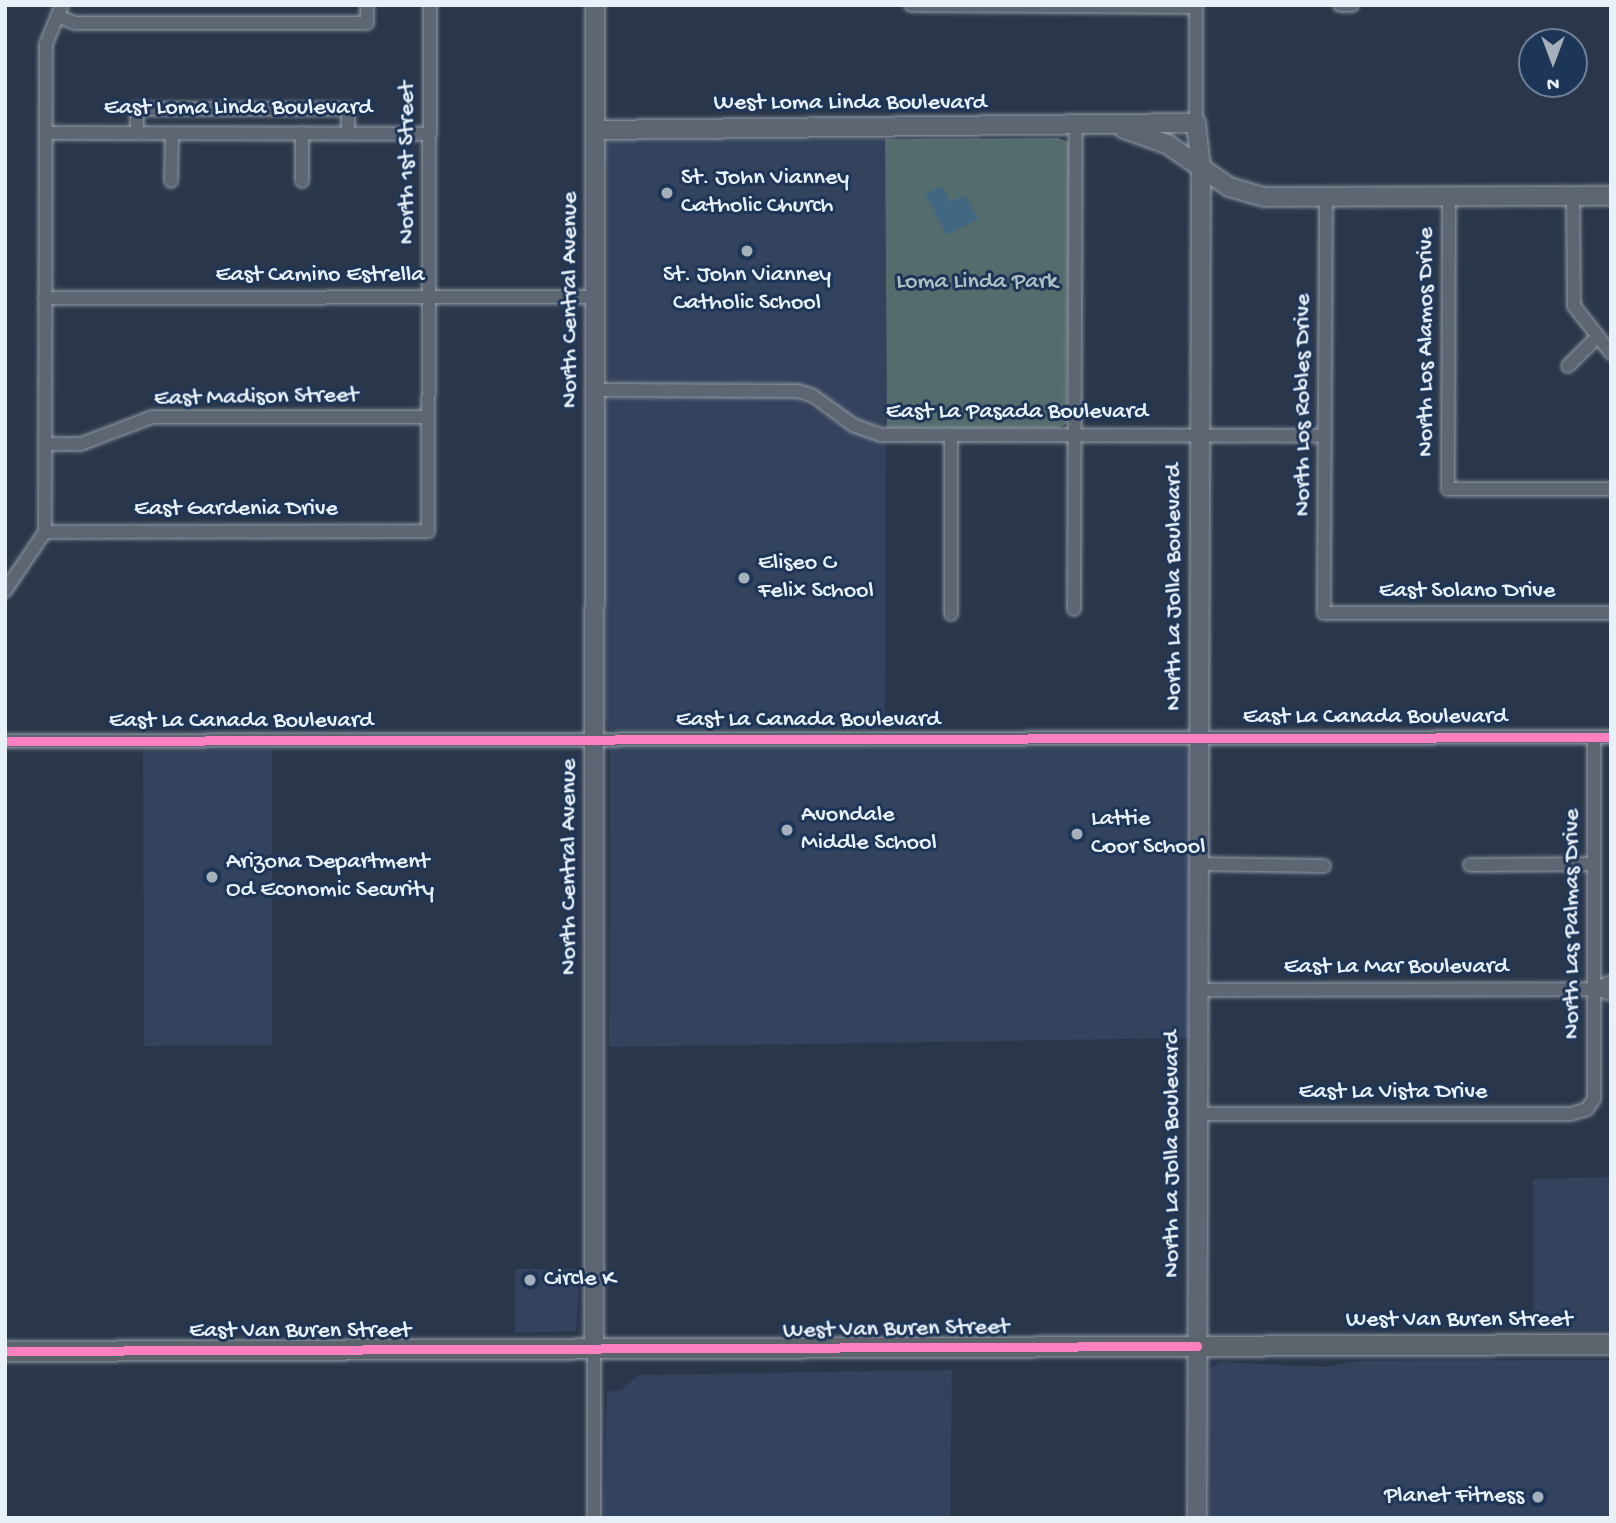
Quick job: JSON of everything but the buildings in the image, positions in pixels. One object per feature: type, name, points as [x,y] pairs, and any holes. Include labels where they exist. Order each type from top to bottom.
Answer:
[{"type":"main road","name":"West Van Buren Street","points":[[594,1351],[1611,1345]]},
{"type":"main road","name":"East Van Buren Street","points":[[5,1351],[594,1351]]},
{"type":"street","points":[[5,591],[45,532],[46,44],[60,11],[75,23],[367,23],[367,5]]},
{"type":"street","name":"North 1st Street","points":[[428,530],[430,5]]},
{"type":"street","name":"North Central Avenue","points":[[594,1518],[595,5]]},
{"type":"street","points":[[911,5],[1196,6],[1196,123]]},
{"type":"street","points":[[1340,5],[1352,5]]},
{"type":"street","points":[[136,133],[137,109],[348,109],[348,133]]},
{"type":"street","name":"West Loma Linda Boulevard","points":[[595,130],[1054,128],[1076,124],[1196,123]]},
{"type":"street","name":"North La Jolla Boulevard","points":[[1196,123],[1201,168],[1197,1518]]},
{"type":"street","points":[[1074,609],[1076,124]]},
{"type":"street","name":"West Loma Linda Boulevard","points":[[1104,124],[1157,139],[1229,187],[1254,195],[1326,197]]},
{"type":"street","name":"East Loma Linda Boulevard","points":[[46,133],[429,134]]},
{"type":"street","points":[[302,133],[302,181]]},
{"type":"street","points":[[171,181],[172,134]]},
{"type":"street","name":"North Los Alamos Drive","points":[[1449,196],[1448,489],[1611,489]]},
{"type":"street","points":[[1573,196],[1574,306],[1596,338],[1611,353]]},
{"type":"street","points":[[1326,197],[1611,196]]},
{"type":"street","name":"North Los Robles Drive","points":[[1324,613],[1326,197]]},
{"type":"street","name":"East Camino Estrella","points":[[46,298],[595,297]]},
{"type":"street","points":[[1568,366],[1596,338]]},
{"type":"street","name":"East La Pasada Boulevard","points":[[596,390],[798,391],[869,433],[1325,436]]},
{"type":"street","name":"East Madison Street","points":[[46,444],[80,444],[152,417],[428,416]]},
{"type":"street","points":[[951,435],[951,614]]},
{"type":"street","name":"East Gardenia Drive","points":[[45,532],[428,530]]},
{"type":"street","name":"East Solano Drive","points":[[1324,613],[1611,613]]},
{"type":"street","name":"North Las Palmas Drive","points":[[1587,1110],[1594,1098],[1594,737]]},
{"type":"street","name":"East La Canada Boulevard","points":[[5,741],[1611,737]]},
{"type":"street","points":[[1199,864],[1324,866]]},
{"type":"street","points":[[1470,865],[1594,864]]},
{"type":"street","name":"East La Mar Boulevard","points":[[1595,989],[1611,982]]},
{"type":"street","name":"East La Mar Boulevard","points":[[1198,990],[1595,989],[1611,994]]},
{"type":"street","name":"East La Vista Drive","points":[[1198,1114],[1571,1115],[1587,1110]]},
{"type":"shaded area","name":"St. John Vianney Catholic School","points":[[612,139],[885,139],[887,428],[858,421],[811,388],[786,383],[615,383],[607,379],[607,166],[603,161],[604,146]]},
{"type":"shaded area","points":[[942,186],[950,202],[965,195],[978,219],[947,235],[925,194]]},
{"type":"shaded area","name":"Eliseo C Felix School","points":[[769,396],[797,399],[845,428],[886,443],[885,729],[610,730],[603,712],[603,407],[610,398]]},
{"type":"shaded area","points":[[610,747],[1186,748],[1190,755],[1189,1038],[609,1047]]},
{"type":"shaded area","points":[[272,750],[272,1045],[144,1046],[143,751]]},
{"type":"shaded area","points":[[1608,1003],[1611,1003],[1611,1330],[1533,1330],[1533,1179],[1610,1177]]},
{"type":"shaded area","points":[[515,1269],[580,1269],[576,1331],[515,1333]]},
{"type":"shaded area","points":[[1611,1360],[1611,1518],[1209,1518],[1207,1381],[1209,1370],[1220,1362],[1324,1367],[1358,1361]]},
{"type":"shaded area","points":[[952,1370],[950,1518],[604,1518],[607,1392],[621,1390],[638,1375]]},
{"type":"green space","name":"Loma Linda Park","points":[[1058,138],[1069,142],[1067,423],[1060,428],[887,428],[885,139]]},
{"type":"cycle path","points":[[5,741],[1611,737]]},
{"type":"cycle path","points":[[5,1351],[1197,1346]]},
{"type":"place","name":"St. John Vianney Catholic Church","points":[[667,193]]},
{"type":"place","name":"St. John Vianney Catholic School","points":[[747,251]]},
{"type":"place","name":"Eliseo C Felix School","points":[[744,578]]},
{"type":"place","name":"Avondale Middle School","points":[[787,830]]},
{"type":"place","name":"Lattie Coor School","points":[[1077,834]]},
{"type":"place","name":"Arizona Department Od Economic Security","points":[[212,877]]},
{"type":"place","name":"Circle K","points":[[530,1280]]},
{"type":"place","name":"Planet Fitness","points":[[1538,1497]]}]
